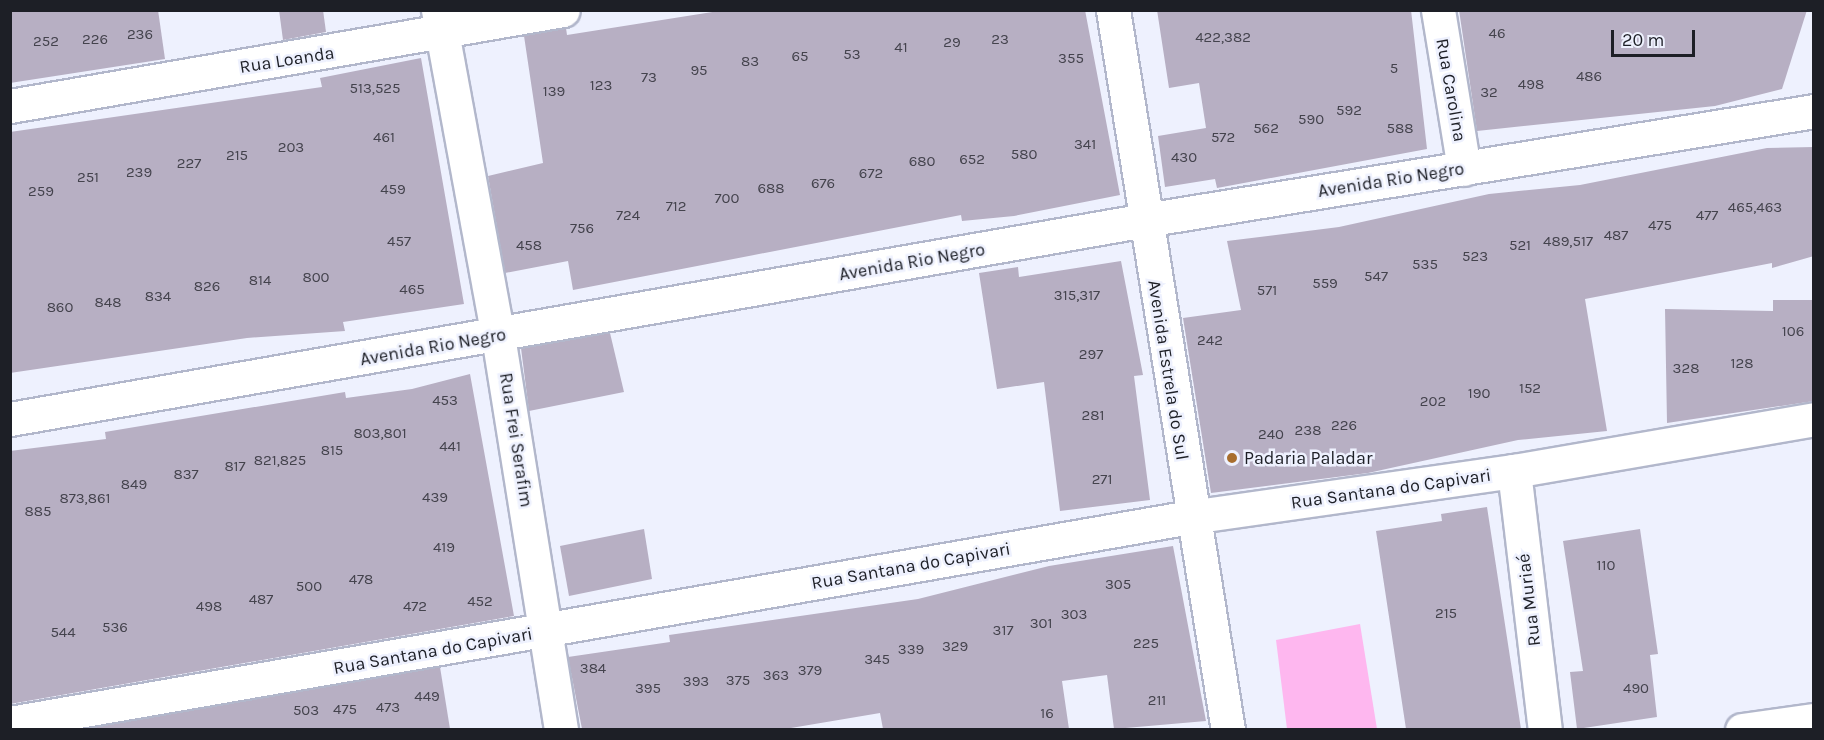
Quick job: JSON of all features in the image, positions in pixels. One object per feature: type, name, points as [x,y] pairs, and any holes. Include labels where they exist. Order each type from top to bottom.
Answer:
[{"type":"street","name":"Rua Loanda","points":[[10,106],[441,22],[563,10]]},
{"type":"street","name":"Avenida Estrela do Sul","points":[[1113,10],[1190,517],[1228,729]]},
{"type":"street","name":"Rua Carolina","points":[[1438,10],[1464,169]]},
{"type":"street","name":"Rua Frei Serafim","points":[[441,22],[498,336],[561,729]]},
{"type":"street","name":"Avenida Rio Negro","points":[[10,419],[498,336],[1145,220],[1464,169],[1813,107]]},
{"type":"street","name":"Rua Santana do Capivari","points":[[10,723],[1190,517],[1514,471],[1814,419]]},
{"type":"street","name":"Rua Muriaé","points":[[1514,471],[1545,729]]},
{"type":"street","points":[[1742,729],[1814,720]]},
{"type":"shaded area","points":[[1360,624],[1377,729],[1287,729],[1276,640]]},
{"type":"building","points":[[10,10],[158,10],[165,59],[10,83]]},
{"type":"building","points":[[279,10],[323,10],[326,32],[283,40]]},
{"type":"building","points":[[725,10],[1085,10],[1120,195],[1014,216],[962,221],[961,215],[573,290],[568,261],[505,273],[488,176],[543,163],[524,36],[566,28],[567,35]]},
{"type":"building","points":[[1157,10],[1411,10],[1427,149],[1217,188],[1215,179],[1165,187],[1158,136],[1206,128],[1199,83],[1169,88]]},
{"type":"building","points":[[1459,10],[1807,10],[1782,89],[1715,106],[1477,131]]},
{"type":"building","points":[[421,58],[464,304],[343,322],[345,331],[247,338],[10,373],[10,132],[322,87],[320,78]]},
{"type":"building","points":[[1814,147],[1814,256],[1772,268],[1772,263],[1585,299],[1607,431],[1518,440],[1368,473],[1211,493],[1183,318],[1241,310],[1227,241],[1339,227],[1489,194],[1580,185],[1767,148]]},
{"type":"building","points":[[1121,261],[1143,375],[1134,376],[1150,500],[1060,511],[1044,382],[997,389],[979,273],[1018,267],[1019,277]]},
{"type":"building","points":[[1773,300],[1812,300],[1814,401],[1667,423],[1665,309],[1773,311]]},
{"type":"building","points":[[610,333],[624,392],[529,411],[521,348]]},
{"type":"building","points":[[470,374],[514,616],[10,704],[10,451],[106,439],[105,432],[345,392],[346,398],[412,389]]},
{"type":"building","points":[[1487,507],[1521,729],[1406,729],[1376,531],[1442,521],[1441,514]]},
{"type":"building","points":[[644,529],[652,579],[569,596],[560,546]]},
{"type":"building","points":[[1640,529],[1658,654],[1650,655],[1657,717],[1577,729],[1570,672],[1583,671],[1563,541]]},
{"type":"building","points":[[1173,546],[1206,721],[1114,729],[1107,675],[1062,681],[1069,729],[883,729],[880,713],[785,729],[582,729],[568,657],[670,642],[669,635],[918,599],[1049,566]]},
{"type":"building","points":[[440,667],[450,729],[82,729]]},
{"type":"place","name":"Padaria Paladar","points":[[1232,458]]}]
